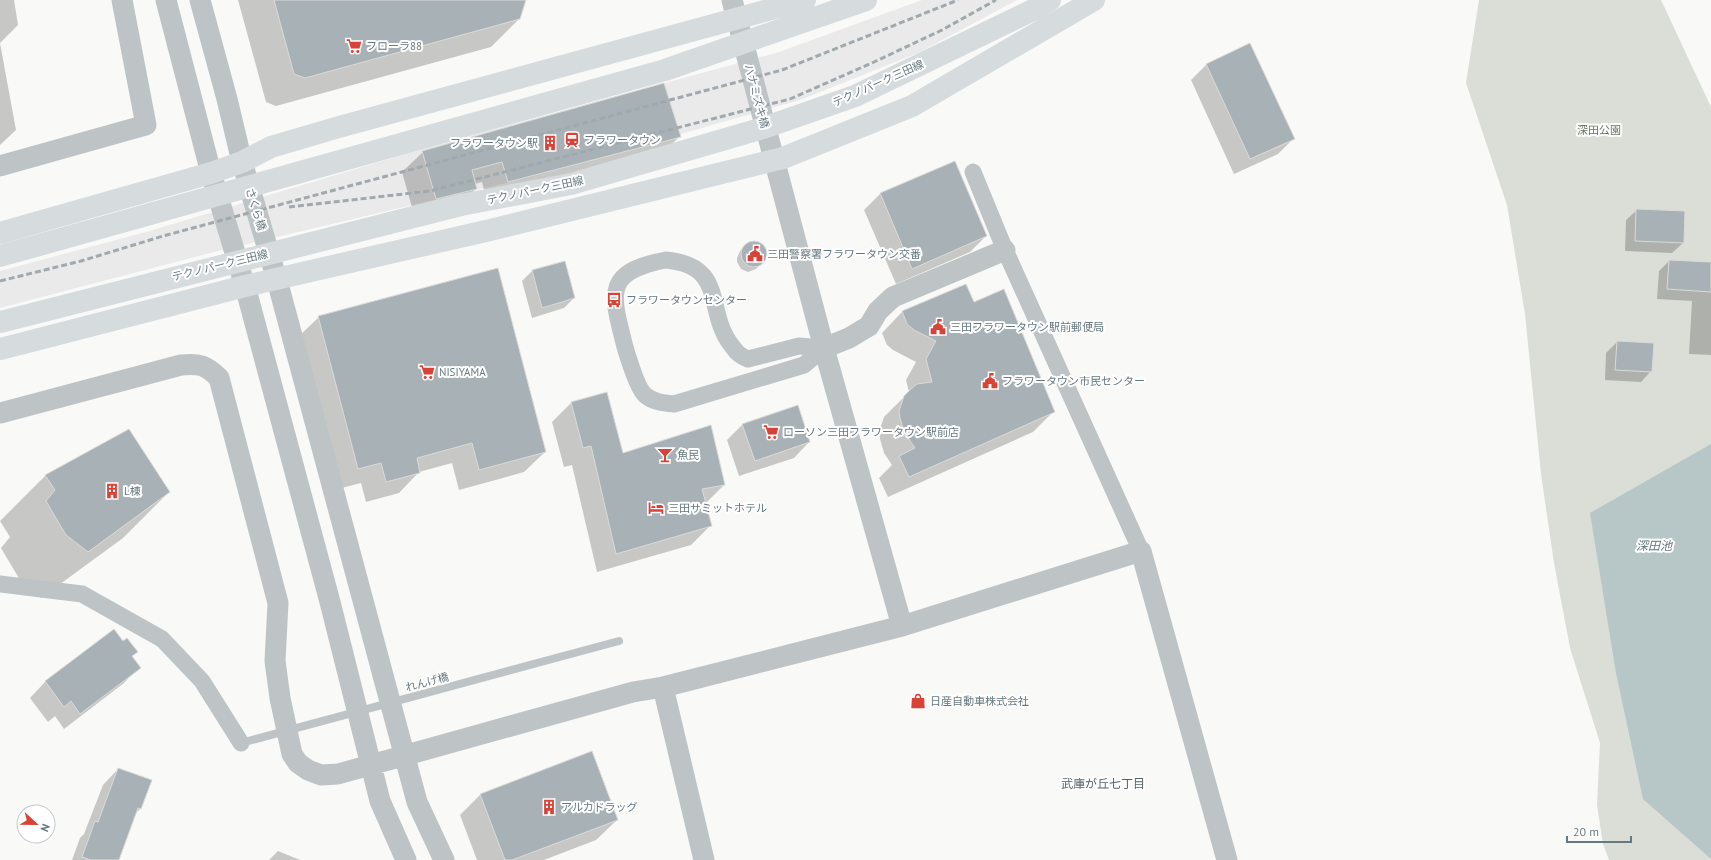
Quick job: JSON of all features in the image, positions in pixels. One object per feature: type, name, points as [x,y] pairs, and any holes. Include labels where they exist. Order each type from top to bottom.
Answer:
[{"type":"main road","points":[[0,256],[665,70],[866,0]]},
{"type":"main road","points":[[0,350],[245,286],[277,280],[486,231],[784,158],[912,106],[1094,0]]},
{"type":"main road","points":[[0,233],[211,173],[242,162],[270,147],[799,1]]},
{"type":"main road","points":[[748,166],[856,110],[968,57],[1044,4]]},
{"type":"main road","name":"テクノパーク三田線","points":[[0,322],[461,205],[571,184],[763,128],[855,96],[1044,4]]},
{"type":"street","points":[[0,166],[146,125],[122,0]]},
{"type":"street","points":[[166,0],[211,173],[245,286],[372,765],[380,801],[406,860]]},
{"type":"street","name":"さくら橋","points":[[200,0],[227,99],[242,162],[277,280],[416,802],[444,860]]},
{"type":"street","name":"ハナミズキ橋","points":[[732,0],[824,348],[902,626]]},
{"type":"street","points":[[973,172],[1005,250],[1141,551],[1227,860]]},
{"type":"street","points":[[824,348],[799,346],[748,359],[740,356],[725,334],[711,286],[704,276],[692,266],[678,261],[666,260],[646,264],[628,272],[614,294],[614,305],[629,362],[644,394],[656,402],[674,404],[804,365],[824,348],[849,338],[869,326],[878,311],[893,298],[1005,250]]},
{"type":"street","points":[[0,413],[181,365],[196,363],[210,369],[219,378],[278,603],[275,661],[292,754],[298,763],[308,770],[321,775],[338,774],[633,692],[663,686],[902,626],[1141,551]]},
{"type":"street","points":[[0,584],[82,594],[162,639],[202,681],[241,743]]},
{"type":"street","points":[[663,686],[704,860]]},
{"type":"lane","name":"れんげ橋","points":[[241,743],[619,641]]},
{"type":"shaded area","points":[[922,0],[1017,0],[918,53],[800,100],[523,179],[214,252],[0,308],[0,271],[146,232],[419,150],[779,52]]},
{"type":"green space","name":"深田公園","points":[[1479,0],[1661,0],[1711,107],[1711,860],[1609,860],[1603,844],[1597,805],[1600,743],[1570,648],[1554,563],[1541,474],[1525,314],[1507,205],[1466,83]]},
{"type":"water","name":"深田池","points":[[1711,444],[1711,859],[1643,799],[1616,673],[1590,513]]},
{"type":"building","name":"フローラ88","points":[[274,0],[526,0],[520,19],[305,78],[294,74]]},
{"type":"building","points":[[1250,43],[1295,139],[1250,159],[1206,64]]},
{"type":"building","name":"フラワータウン駅","points":[[664,83],[681,137],[508,182],[502,162],[472,170],[477,189],[436,199],[422,151]]},
{"type":"building","points":[[955,161],[987,236],[912,269],[880,193]]},
{"type":"building","points":[[1636,209],[1685,211],[1684,243],[1635,241]]},
{"type":"building","points":[[754,241],[763,245],[767,254],[763,263],[754,267],[745,263],[741,254],[745,245]]},
{"type":"building","points":[[1669,260],[1711,262],[1711,292],[1667,289]]},
{"type":"building","points":[[565,261],[575,298],[542,308],[532,270]]},
{"type":"building","points":[[498,268],[546,452],[479,470],[472,443],[417,458],[420,473],[386,482],[381,463],[358,469],[318,316]]},
{"type":"building","name":"フラワータウン市民センター","points":[[966,284],[974,302],[1004,289],[1055,412],[909,477],[899,456],[915,448],[904,432],[899,411],[904,396],[911,389],[917,384],[932,382],[926,359],[936,341],[914,330],[907,324],[902,311]]},
{"type":"building","points":[[1617,341],[1654,343],[1652,372],[1615,370]]},
{"type":"building","name":"三田サミットホテル","points":[[607,392],[623,453],[711,425],[725,485],[702,489],[712,526],[616,554],[591,446],[583,448],[571,402]]},
{"type":"building","name":"ローソン三田フラワータウン駅前店","points":[[798,405],[810,442],[755,461],[742,424]]},
{"type":"building","name":"L棟","points":[[129,429],[170,492],[88,552],[66,535],[46,501],[55,490],[45,475]]},
{"type":"building","points":[[114,629],[123,641],[127,638],[138,652],[132,656],[141,668],[80,714],[71,701],[64,707],[45,681]]},
{"type":"building","name":"アルカドラッグ","points":[[592,751],[618,820],[512,860],[505,860],[480,794]]},
{"type":"building","points":[[118,768],[152,780],[141,809],[138,808],[119,860],[91,860],[82,857],[95,821],[98,822]]},
{"type":"railway","points":[[0,281],[81,261],[163,236],[782,70],[958,0]]},
{"type":"railway","points":[[289,207],[430,191],[790,99],[942,30],[996,0]]},
{"type":"place","name":"フローラ88","points":[[354,46]]},
{"type":"place","name":"フラワータウン","points":[[572,140]]},
{"type":"place","name":"フラワータウン駅","points":[[550,143]]},
{"type":"place","name":"三田警察署フラワータウン交番","points":[[755,254]]},
{"type":"place","name":"フラワータウンセンター","points":[[614,300]]},
{"type":"place","name":"三田フラワータウン駅前郵便局","points":[[938,327]]},
{"type":"place","name":"NISIYAMA","points":[[427,372]]},
{"type":"place","name":"フラワータウン市民センター","points":[[990,381]]},
{"type":"place","name":"ローソン三田フラワータウン駅前店","points":[[771,432]]},
{"type":"place","name":"魚民","points":[[665,455]]},
{"type":"place","name":"L棟","points":[[112,491]]},
{"type":"place","name":"三田サミットホテル","points":[[656,508]]},
{"type":"place","name":"日産自動車株式会社","points":[[918,701]]},
{"type":"place","name":"アルカドラッグ","points":[[549,807]]},
{"type":"district","name":"武庫が丘七丁目","points":[[1103,783]]}]
